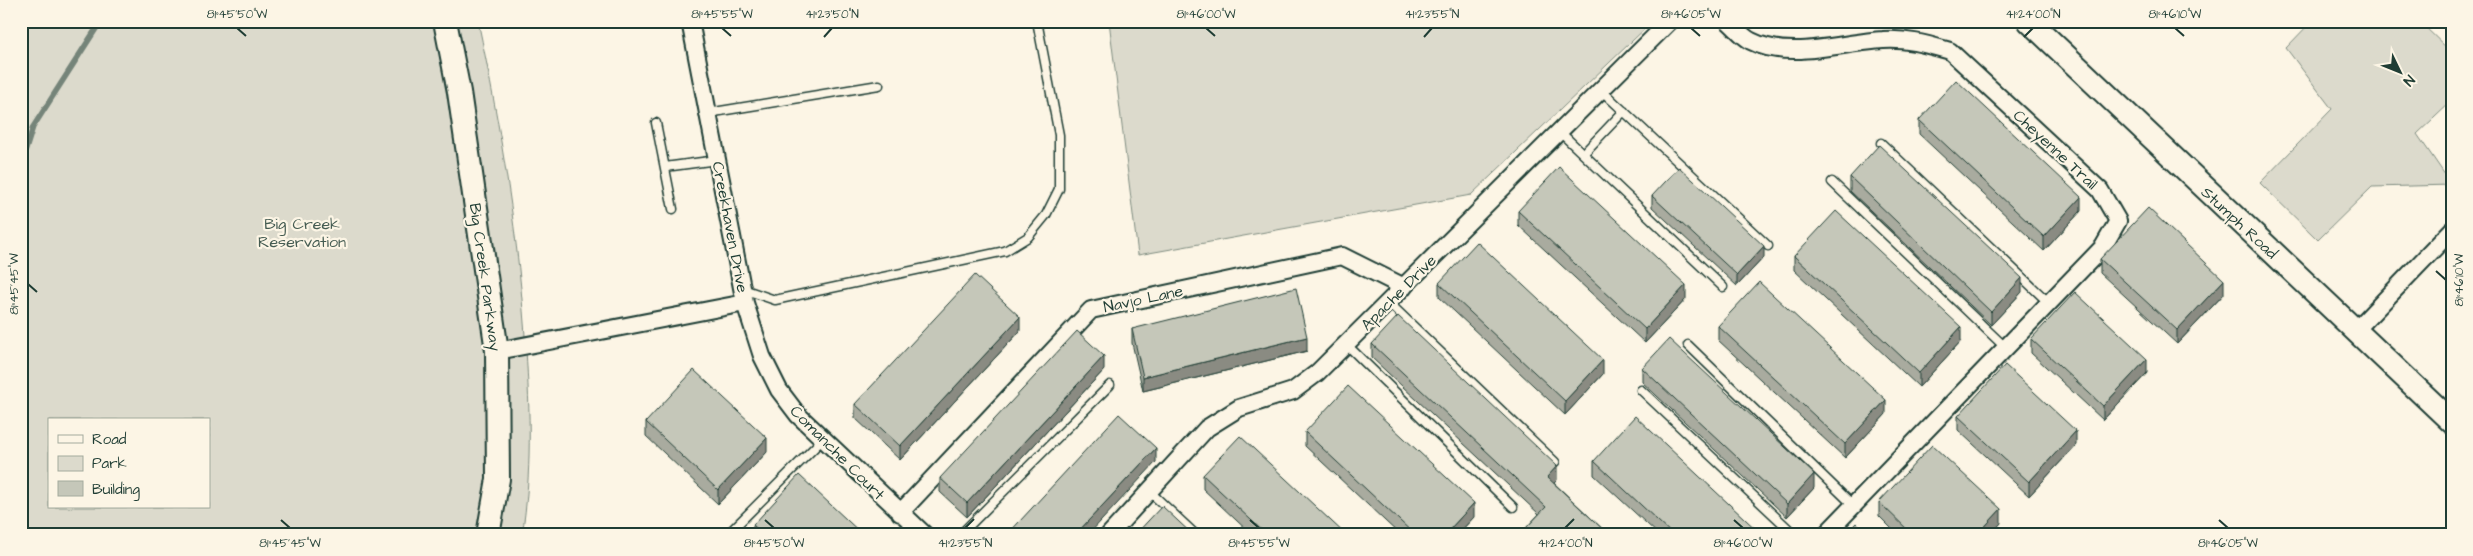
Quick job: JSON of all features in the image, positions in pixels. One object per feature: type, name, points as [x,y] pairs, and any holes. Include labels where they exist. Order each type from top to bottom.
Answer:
[{"type":"main road","name":"Big Creek Parkway","points":[[445,21],[459,92],[497,351],[498,479],[488,535]]},
{"type":"main road","name":"Stumph Road","points":[[2029,21],[2452,422]]},
{"type":"street","name":"Creekhaven Drive","points":[[497,351],[744,296],[690,21]]},
{"type":"street","name":"Apache Drive","points":[[1109,535],[1207,428],[1239,408],[1293,391],[1317,373],[1670,21]]},
{"type":"street","name":"Cheyenne Trail","points":[[1728,21],[1751,41],[1782,49],[1812,49],[1885,40],[1924,43],[1950,51],[2100,190],[2118,221],[2103,247],[1825,535]]},
{"type":"street","points":[[2355,330],[2452,230]]},
{"type":"street","name":"Navjo Lane","points":[[900,513],[1091,310],[1342,256],[1404,287]]},
{"type":"street","name":"Comanche Court","points":[[744,296],[762,356],[779,390],[798,415],[925,535]]},
{"type":"lane","points":[[744,296],[775,300],[1005,251],[1028,236],[1046,215],[1059,189],[1059,134],[1037,21]]},
{"type":"lane","points":[[708,113],[879,85]]},
{"type":"lane","points":[[1601,90],[1768,246]]},
{"type":"lane","points":[[1583,154],[1624,111]]},
{"type":"lane","points":[[656,123],[673,209]]},
{"type":"lane","points":[[1560,132],[1723,287]]},
{"type":"lane","points":[[1880,143],[2049,303]]},
{"type":"lane","points":[[665,166],[718,160]]},
{"type":"lane","points":[[1832,182],[2006,348]]},
{"type":"lane","points":[[1388,302],[1555,462]]},
{"type":"lane","points":[[1346,344],[1513,507]]},
{"type":"lane","points":[[1688,344],[1853,505]]},
{"type":"lane","points":[[960,535],[1110,385]]},
{"type":"lane","points":[[1642,390],[1795,535]]},
{"type":"lane","points":[[728,534],[823,439]]},
{"type":"lane","points":[[1150,491],[1196,535]]},
{"type":"green space","name":"Big Creek Reservation","points":[[21,21],[478,21],[508,185],[523,309],[529,419],[529,466],[522,535],[21,535]]},
{"type":"green space","points":[[1109,21],[1653,21],[1471,195],[1138,255]]},
{"type":"green space","points":[[2312,21],[2419,21],[2452,53],[2452,101],[2417,134],[2452,185],[2372,187],[2318,240],[2260,183],[2332,109],[2286,48]]},
{"type":"building","points":[[1956,80],[2081,197],[2044,237],[1919,120]]},
{"type":"building","points":[[1879,145],[2022,278],[1991,312],[1850,177]]},
{"type":"building","points":[[1559,167],[1686,285],[1645,329],[1518,211]]},
{"type":"building","points":[[1679,167],[1764,246],[1737,275],[1652,196]]},
{"type":"building","points":[[2148,208],[2224,280],[2177,330],[2100,259]]},
{"type":"building","points":[[1836,211],[1961,327],[1919,373],[1794,256]]},
{"type":"building","points":[[1477,242],[1603,360],[1565,401],[1439,283]]},
{"type":"building","points":[[975,275],[1020,317],[900,446],[855,404]]},
{"type":"building","points":[[1759,282],[1886,400],[1845,444],[1718,326]]},
{"type":"building","points":[[1296,288],[1307,337],[1143,377],[1132,329]]},
{"type":"building","points":[[2075,292],[2147,359],[2103,406],[2031,339]]},
{"type":"building","points":[[1398,316],[1557,466],[1547,477],[1609,535],[1533,535],[1526,528],[1546,507],[1372,344]]},
{"type":"building","points":[[1077,331],[1104,356],[967,503],[940,478]]},
{"type":"building","points":[[1669,339],[1814,474],[1787,504],[1642,368]]},
{"type":"building","points":[[2005,365],[2076,431],[2029,482],[1958,416]]},
{"type":"building","points":[[694,370],[767,438],[718,490],[646,422]]},
{"type":"building","points":[[1348,386],[1474,503],[1449,530],[1454,535],[1415,535],[1305,432]]},
{"type":"building","points":[[1119,414],[1156,448],[1075,535],[1007,535]]},
{"type":"building","points":[[1635,416],[1761,534],[1673,535],[1594,461]]},
{"type":"building","points":[[1240,436],[1346,535],[1267,535],[1203,475]]},
{"type":"building","points":[[1932,445],[2001,509],[1977,535],[1913,535],[1879,502]]},
{"type":"building","points":[[799,475],[863,535],[764,535],[753,525]]},
{"type":"building","points":[[1162,506],[1193,535],[1135,535]]},
{"type":"building","points":[[1856,523],[1868,535],[1845,535]]},
{"type":"waterway","points":[[21,165],[33,127],[101,21]]}]
